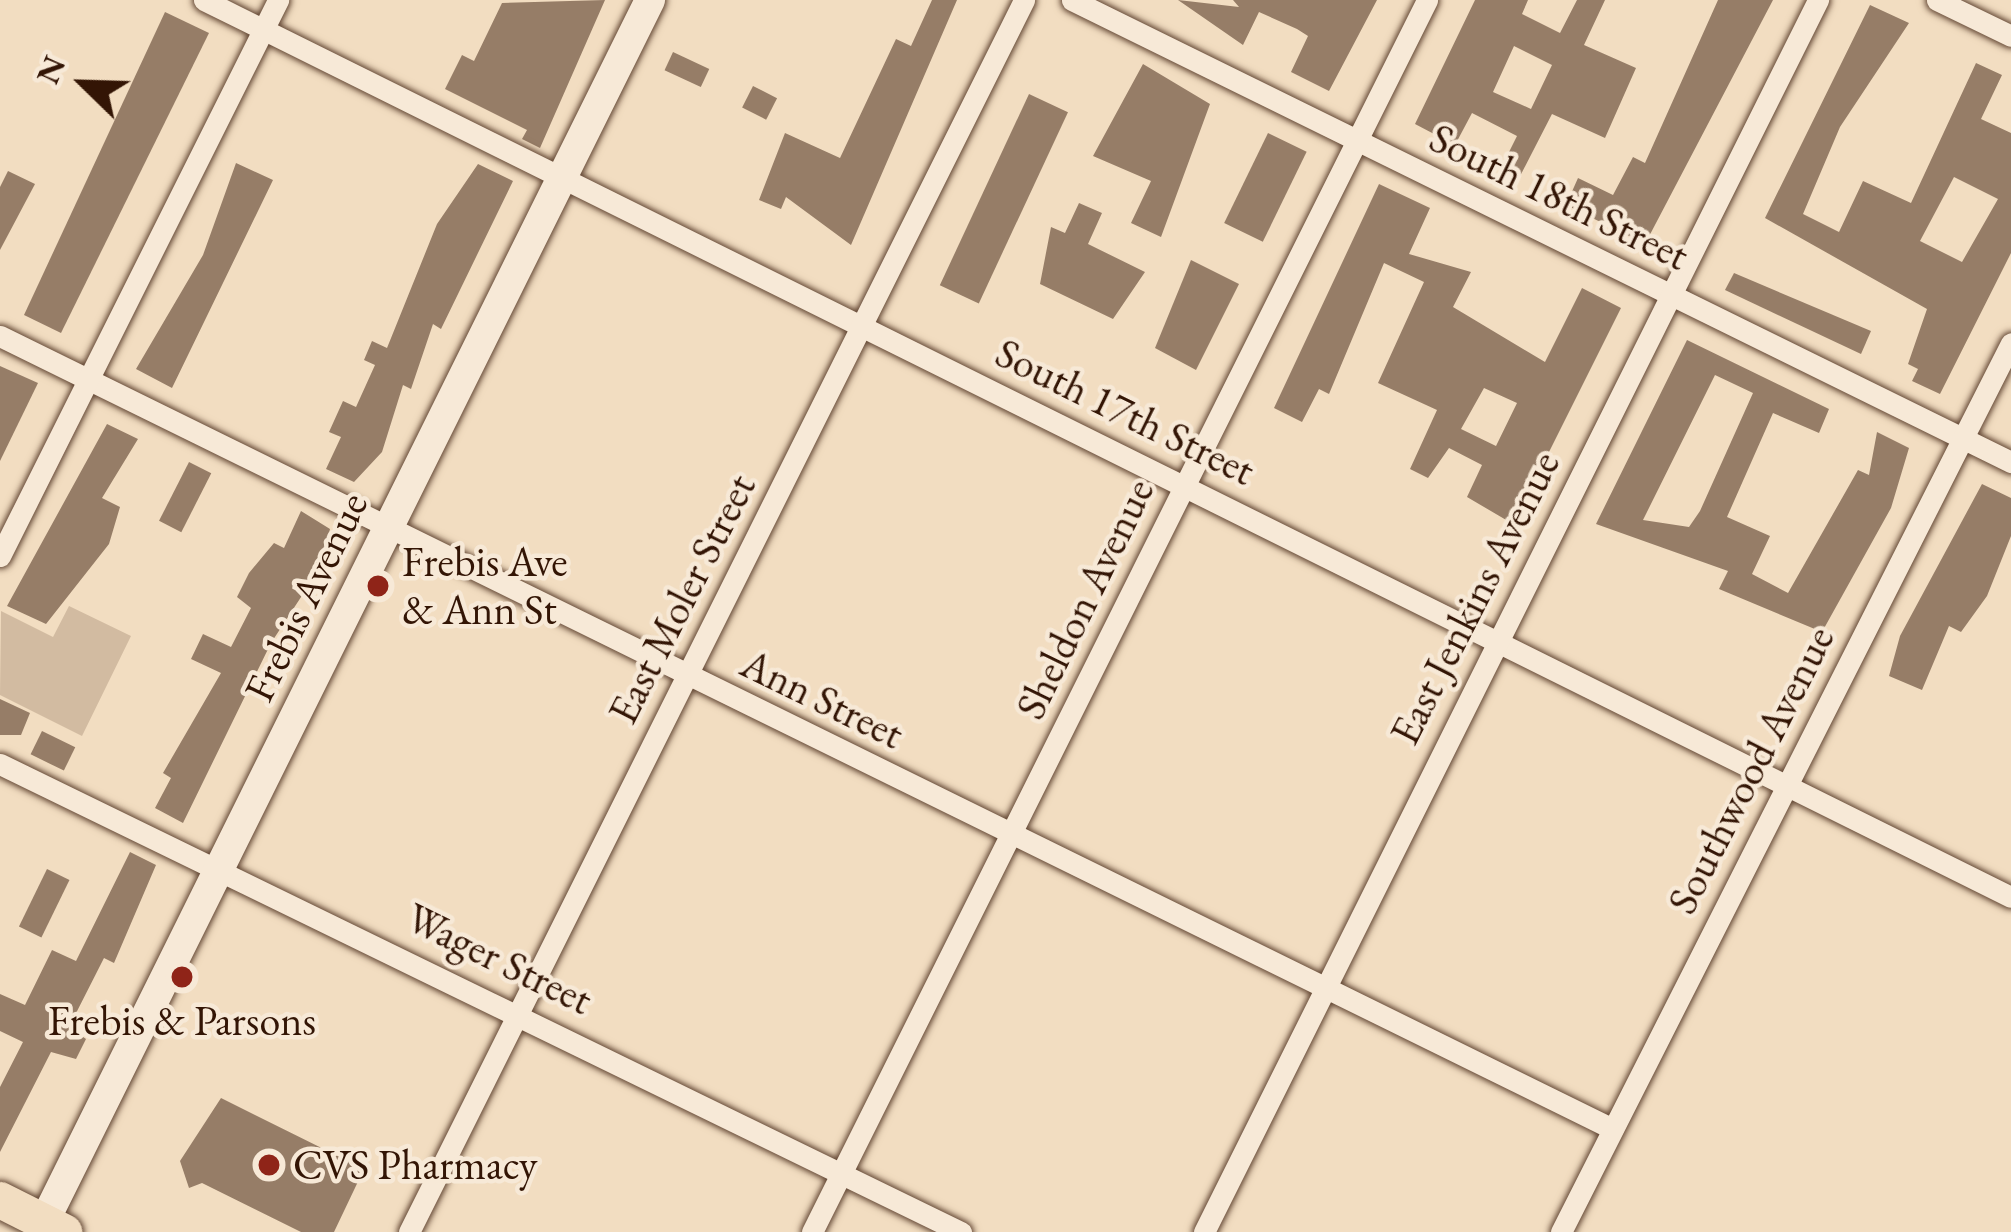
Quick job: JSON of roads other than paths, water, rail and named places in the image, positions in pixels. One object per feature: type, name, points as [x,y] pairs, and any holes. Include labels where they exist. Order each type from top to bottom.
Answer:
[{"type":"main road","name":"Frebis Avenue","points":[[49,1229],[218,869],[650,0]]},
{"type":"main road","points":[[0,1200],[49,1229]]},
{"type":"street","name":"South 17th Street","points":[[204,0],[2011,897]]},
{"type":"street","points":[[0,556],[278,0]]},
{"type":"street","name":"East Moler Street","points":[[409,1232],[1024,0]]},
{"type":"street","name":"South 18th Street","points":[[1072,0],[2011,462]]},
{"type":"street","name":"Sheldon Avenue","points":[[812,1232],[1427,0]]},
{"type":"street","name":"East Jenkins Avenue","points":[[1204,1232],[1818,0]]},
{"type":"street","points":[[1937,0],[2011,36]]},
{"type":"street","name":"Ann Street","points":[[0,336],[1613,1129]]},
{"type":"street","name":"Southwood Avenue","points":[[1561,1232],[2011,343]]},
{"type":"street","name":"Wager Street","points":[[0,764],[519,1012],[961,1232]]},
{"type":"place","name":"Frebis Ave & Ann St","points":[[378,586]]},
{"type":"place","name":"Frebis & Parsons","points":[[182,977]]},
{"type":"place","name":"CVS Pharmacy","points":[[269,1165]]}]
